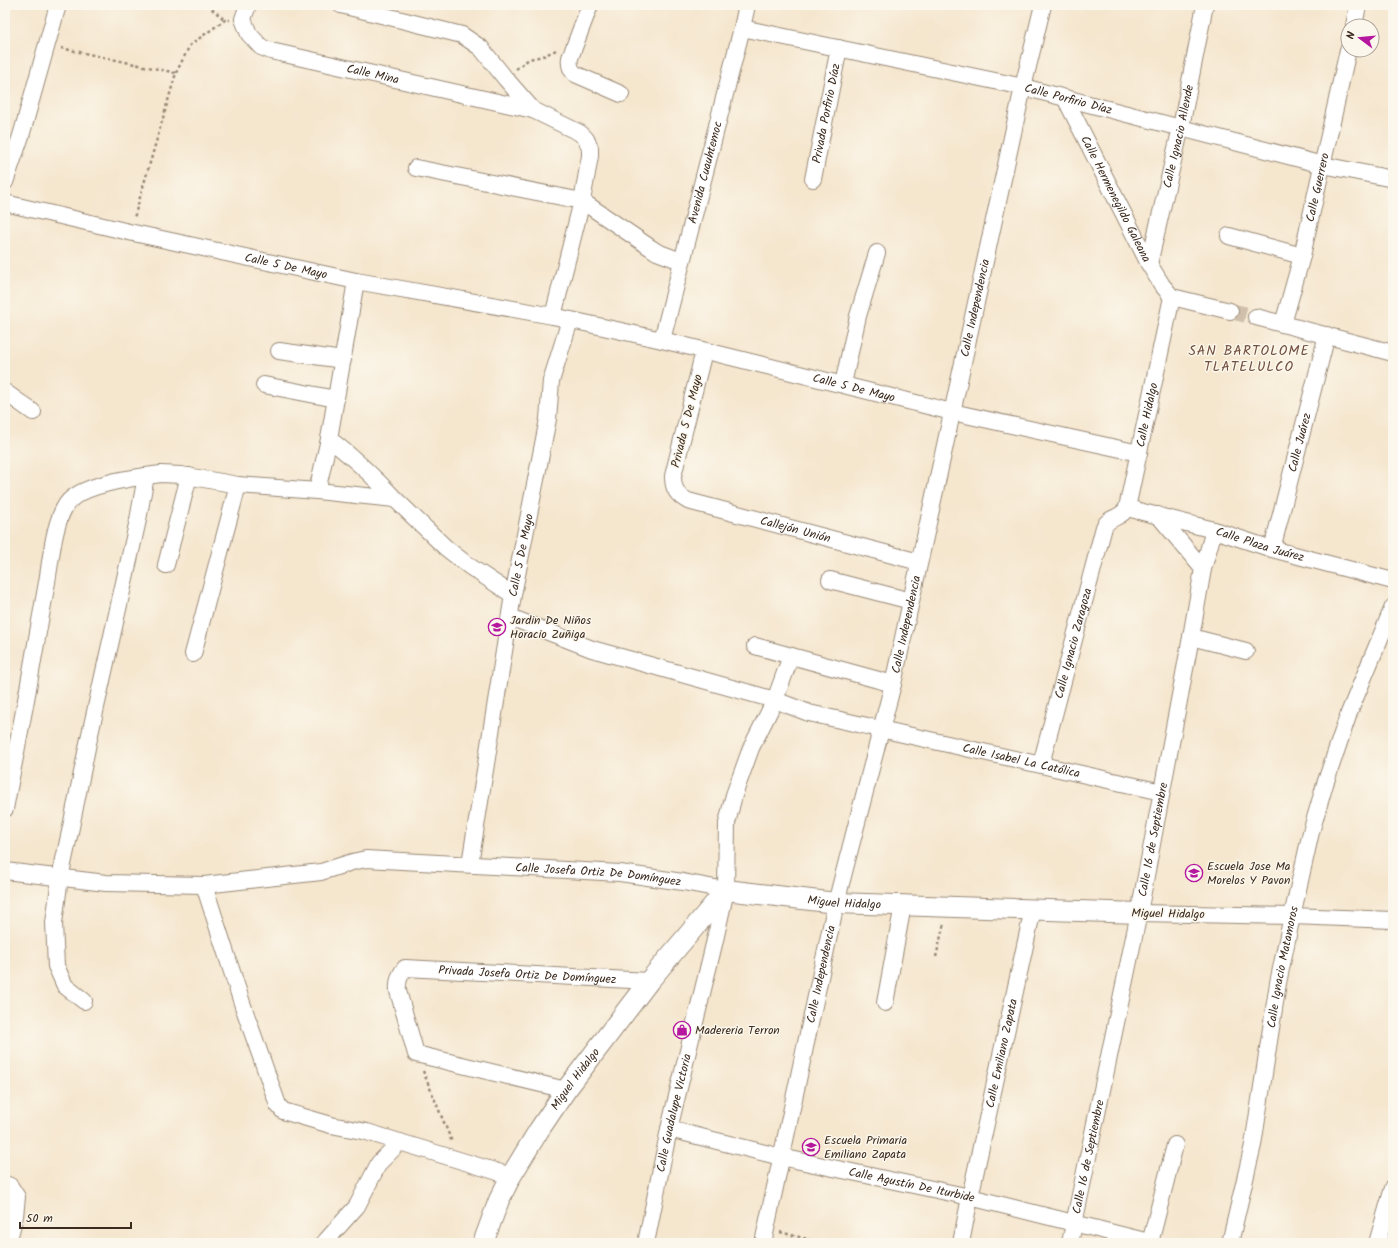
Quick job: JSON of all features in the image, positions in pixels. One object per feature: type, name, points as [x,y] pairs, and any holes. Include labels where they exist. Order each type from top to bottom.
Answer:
[{"type":"main road","name":"Miguel Hidalgo","points":[[483,1243],[499,1200],[511,1176],[566,1090],[649,981],[726,890],[836,903],[1140,913]]},
{"type":"street","points":[[5,182],[21,136],[58,5]]},
{"type":"street","name":"Calle Mina","points":[[341,5],[462,35],[482,48],[505,78],[533,110]]},
{"type":"street","points":[[590,5],[576,40],[569,64],[575,74],[621,94]]},
{"type":"street","name":"Avenida Cuauhtemoc","points":[[662,340],[747,5]]},
{"type":"street","name":"Calle Independencia","points":[[764,1236],[836,903],[893,684],[1023,87],[1043,5]]},
{"type":"street","points":[[1356,18],[1358,5]]},
{"type":"street","name":"Calle Ignacio Allende","points":[[1149,264],[1181,127],[1205,6]]},
{"type":"street","name":"Calle Mina","points":[[246,12],[249,34],[261,47],[271,51],[533,110],[580,133],[586,139],[590,148],[582,201]]},
{"type":"street","name":"Calle Porfirio Díaz","points":[[742,28],[1023,87],[1323,165],[1393,179]]},
{"type":"street","name":"Privada Porfirio Díaz","points":[[813,179],[839,48]]},
{"type":"street","name":"Calle Guerrero","points":[[1283,324],[1302,256],[1346,58]]},
{"type":"street","name":"Calle Hermenegildo Galeana","points":[[1065,98],[1149,264],[1172,296]]},
{"type":"street","points":[[416,168],[582,201],[657,252],[681,261]]},
{"type":"street","points":[[553,316],[582,201]]},
{"type":"street","name":"Calle 5 De Mayo","points":[[5,203],[356,281],[553,316],[662,340],[952,412],[1139,453]]},
{"type":"street","points":[[1229,236],[1302,256]]},
{"type":"street","points":[[843,384],[858,316],[877,253]]},
{"type":"street","points":[[317,491],[329,439],[356,281]]},
{"type":"street","points":[[1172,296],[1230,311]]},
{"type":"street","name":"Calle Hidalgo","points":[[1127,508],[1172,296]]},
{"type":"street","points":[[1256,317],[1393,353]]},
{"type":"street","name":"Calle 5 De Mayo","points":[[470,864],[513,595],[548,419],[551,381],[570,320]]},
{"type":"street","name":"Calle Juárez","points":[[1272,549],[1327,335]]},
{"type":"street","points":[[279,351],[343,360]]},
{"type":"street","name":"Privada 5 De Mayo","points":[[676,492],[673,486],[673,476],[704,351]]},
{"type":"street","points":[[264,385],[336,399]]},
{"type":"street","points":[[5,392],[33,412]]},
{"type":"street","points":[[329,439],[348,453],[374,476],[395,499],[446,548],[469,566],[513,595]]},
{"type":"street","points":[[5,809],[57,525],[62,511],[70,500],[92,488],[115,481],[171,474],[238,484],[395,499]]},
{"type":"street","points":[[84,1001],[66,986],[56,966],[54,923],[60,878],[72,828],[88,743],[138,520],[146,476]]},
{"type":"street","points":[[166,565],[189,476]]},
{"type":"street","points":[[193,654],[238,484]]},
{"type":"street","name":"Callejón Unión","points":[[676,492],[688,501],[919,562]]},
{"type":"street","name":"Calle Plaza Juárez","points":[[1127,508],[1214,530],[1272,549],[1393,581]]},
{"type":"street","name":"Calle Ignacio Zaragoza","points":[[1041,764],[1106,522],[1121,515],[1127,508]]},
{"type":"street","points":[[1158,516],[1203,569]]},
{"type":"street","name":"Calle 16 de Septiembre","points":[[1070,1243],[1140,913],[1192,637],[1203,569],[1214,530]]},
{"type":"street","points":[[830,580],[911,601]]},
{"type":"street","name":"Calle Ignacio Matamoros","points":[[1230,1243],[1253,1145],[1278,983],[1311,832],[1335,752],[1393,607]]},
{"type":"street","name":"Calle Isabel La Católica","points":[[510,617],[592,649],[774,700],[809,713],[1162,792]]},
{"type":"street","points":[[1192,637],[1246,651]]},
{"type":"street","points":[[755,646],[893,684]]},
{"type":"street","name":"Calle Guadalupe Victoria","points":[[646,1243],[669,1128],[726,890],[727,823],[751,748],[774,700],[791,656]]},
{"type":"street","name":"Calle Josefa Ortiz De Domínguez","points":[[5,871],[106,883],[204,885],[321,872],[366,859],[620,873],[684,882],[726,890]]},
{"type":"street","points":[[204,885],[243,1006],[278,1105],[283,1111],[331,1125],[367,1132],[511,1176]]},
{"type":"street","points":[[885,1003],[903,905]]},
{"type":"street","name":"Calle Emiliano Zapata","points":[[961,1243],[1033,909]]},
{"type":"street","name":"Miguel Hidalgo","points":[[1140,913],[1292,916],[1393,920]]},
{"type":"street","name":"Privada Josefa Ortiz De Domínguez","points":[[416,1054],[397,984],[400,974],[405,968],[649,981]]},
{"type":"street","points":[[416,1054],[566,1090]]},
{"type":"street","name":"Calle Agustín De Iturbide","points":[[669,1128],[781,1157],[970,1197],[1074,1222],[1151,1243]]},
{"type":"street","points":[[324,1243],[357,1206],[379,1163],[400,1142]]},
{"type":"street","points":[[1151,1243],[1175,1145]]},
{"type":"street","points":[[5,1184],[10,1186],[17,1197],[15,1216],[8,1243]]},
{"type":"street","points":[[1377,1243],[1393,1188]]},
{"type":"path","points":[[207,5],[225,20]]},
{"type":"path","points":[[130,232],[176,73],[190,45],[225,20],[246,12]]},
{"type":"path","points":[[505,78],[530,59],[543,56],[576,40]]},
{"type":"path","points":[[46,45],[176,73]]},
{"type":"path","points":[[936,957],[947,907]]},
{"type":"path","points":[[416,1054],[460,1160]]},
{"type":"path","points":[[764,1236],[823,1243]]},
{"type":"tunnel","points":[[1230,311],[1256,317]]},
{"type":"place","name":"Jardin De Niños Horacio Zuñiga","points":[[497,627]]},
{"type":"place","name":"Escuela Jose Ma Morelos Y Pavon","points":[[1194,873]]},
{"type":"place","name":"Madereria Terron","points":[[682,1030]]},
{"type":"place","name":"Escuela Primaria Emiliano Zapata","points":[[811,1147]]},
{"type":"district","name":"SAN BARTOLOME TLATELULCO","points":[[1249,360]]}]
